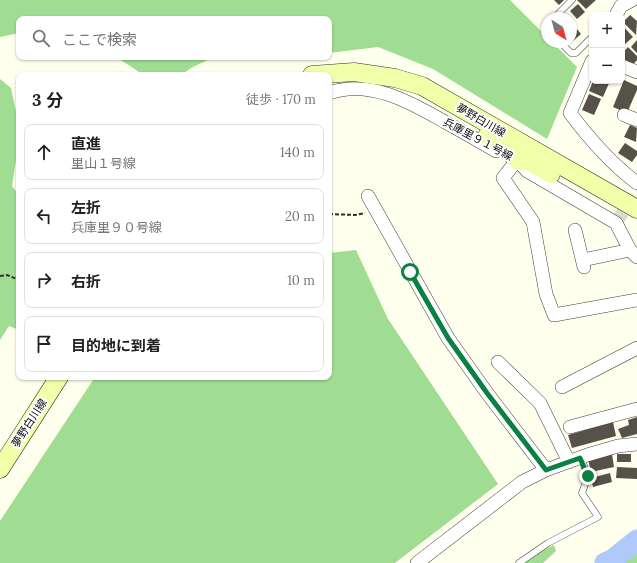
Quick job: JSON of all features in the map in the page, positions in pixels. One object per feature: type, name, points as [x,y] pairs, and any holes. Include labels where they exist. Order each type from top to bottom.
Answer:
[{"type":"street","points":[[625,67],[637,72]]},
{"type":"street","points":[[589,68],[570,113],[586,135],[637,183]]},
{"type":"street","name":"夢野白川線","points":[[332,74],[354,72],[395,78],[422,86],[637,209]]},
{"type":"street","name":"兵庫里９１号線","points":[[332,92],[338,89],[356,88],[387,93],[412,104],[502,154],[517,160],[526,171],[616,222],[634,254]]},
{"type":"street","points":[[440,97],[474,128],[506,148],[517,160],[530,162],[567,182],[614,196]]},
{"type":"street","points":[[624,115],[637,120]]},
{"type":"street","points":[[517,160],[503,178],[533,222],[546,294],[554,315],[637,300]]},
{"type":"street","points":[[368,196],[448,338],[487,393],[546,470]]},
{"type":"street","points":[[575,230],[583,263],[634,254]]},
{"type":"street","points":[[562,387],[637,348]]},
{"type":"street","points":[[498,362],[540,403],[575,460]]},
{"type":"street","name":"夢野白川線","points":[[0,469],[57,380]]},
{"type":"street","points":[[570,427],[637,409]]},
{"type":"street","points":[[417,563],[522,482],[546,470],[575,460],[618,446],[637,444]]},
{"type":"lane","points":[[560,12],[572,0]]},
{"type":"lane","points":[[566,48],[571,53],[576,53],[589,40]]},
{"type":"lane","points":[[520,563],[548,543],[598,518],[582,492],[588,476],[575,460]]},
{"type":"path","points":[[332,214],[354,215],[376,210]]},
{"type":"path","points":[[0,276],[7,275],[16,279]]},
{"type":"green space","points":[[0,0],[510,0],[541,31],[541,48],[558,48],[577,67],[547,139],[433,69],[378,47],[332,53],[332,16],[16,16],[16,34],[0,37]]},
{"type":"green space","points":[[121,60],[208,60],[185,72],[139,72]]},
{"type":"green space","points":[[0,79],[11,88],[16,112],[16,160],[12,186],[16,191],[16,329],[9,326],[0,340]]},
{"type":"green space","points":[[356,250],[388,319],[498,484],[395,563],[0,563],[0,521],[93,380],[332,380],[332,253]]},
{"type":"green space","points":[[554,545],[556,551],[543,563],[522,563],[528,558]]},
{"type":"green space","points":[[637,547],[637,563],[614,563]]},
{"type":"building","points":[[554,0],[564,0],[559,5]]},
{"type":"building","points":[[577,0],[596,0],[586,9]]},
{"type":"building","points":[[578,4],[585,12],[577,19],[577,12],[570,11]]},
{"type":"building","points":[[630,15],[637,21],[636,35],[625,24],[625,20]]},
{"type":"building","points":[[625,28],[633,37],[625,44]]},
{"type":"building","points":[[577,29],[581,34],[577,38]]},
{"type":"building","points":[[637,40],[637,53],[631,47]]},
{"type":"building","points":[[628,47],[637,56],[637,60],[631,67],[625,61],[625,50]]},
{"type":"building","points":[[625,80],[637,86],[637,90],[627,113],[613,107],[622,84],[625,84]]},
{"type":"building","points":[[592,84],[609,84],[603,97],[589,91]]},
{"type":"building","points":[[589,94],[601,99],[594,115],[582,110]]},
{"type":"building","points":[[630,125],[637,128],[636,142],[624,137]]},
{"type":"building","points":[[625,143],[637,151],[637,155],[632,162],[618,153]]},
{"type":"building","points":[[637,417],[637,434],[622,438],[618,429],[629,425],[628,420]]},
{"type":"building","points":[[613,422],[616,436],[572,448],[568,435]]},
{"type":"building","points":[[612,454],[614,467],[591,472],[588,459]]},
{"type":"building","points":[[617,454],[631,454],[631,462],[617,462]]},
{"type":"building","points":[[617,467],[637,468],[637,479],[616,478]]},
{"type":"building","points":[[610,473],[612,482],[593,487],[591,478]]},
{"type":"waterway","points":[[605,563],[612,560],[637,540]]},
{"type":"tunnel","points":[[616,223],[637,190]]},
{"type":"route","points":[[410,272],[448,338],[487,393],[546,470],[580,458],[588,476]]}]
